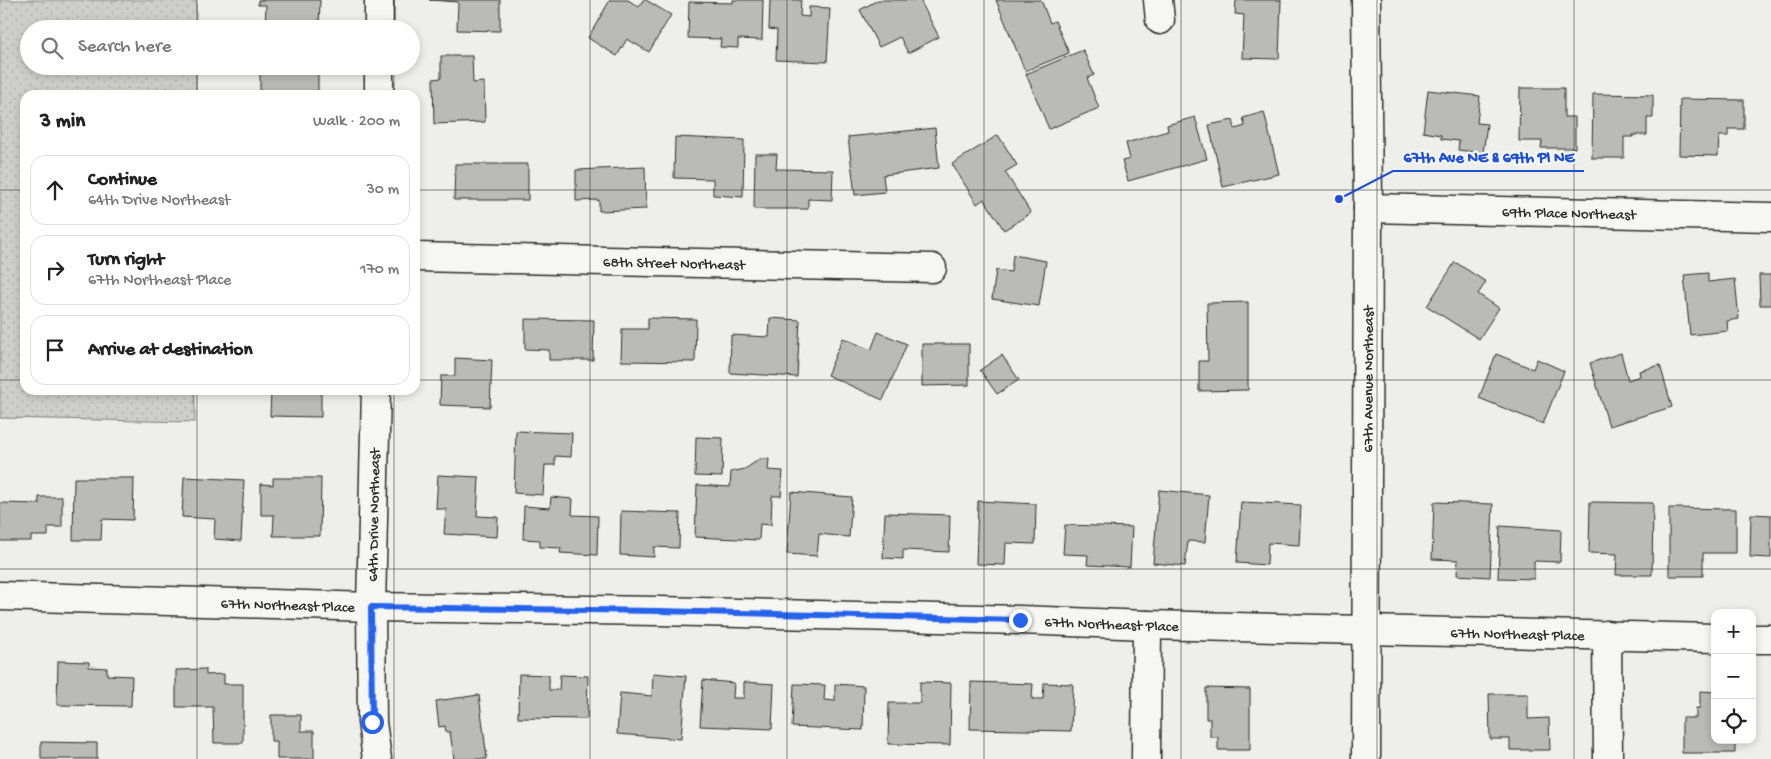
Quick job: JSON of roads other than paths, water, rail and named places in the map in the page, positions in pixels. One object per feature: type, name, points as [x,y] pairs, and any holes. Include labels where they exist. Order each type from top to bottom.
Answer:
[{"type":"street","points":[[379,0],[379,20]]},
{"type":"street","name":"67th Avenue Northeast","points":[[1366,0],[1368,208],[1366,759]]},
{"type":"street","points":[[379,75],[379,90]]},
{"type":"street","name":"69th Place Northeast","points":[[1368,208],[1771,217]]},
{"type":"street","name":"68th Street Northeast","points":[[420,257],[932,268]]},
{"type":"street","name":"64th Drive Northeast","points":[[376,395],[371,607],[372,722],[377,759]]},
{"type":"street","name":"67th Northeast Place","points":[[0,596],[371,607],[659,611],[1147,625],[1711,638]]},
{"type":"street","points":[[1146,759],[1147,625]]},
{"type":"street","points":[[1607,635],[1608,759]]},
{"type":"street","points":[[1756,638],[1771,639]]},
{"type":"place","name":"67th Ave NE & 69th Pl NE","points":[[1339,199]]}]
